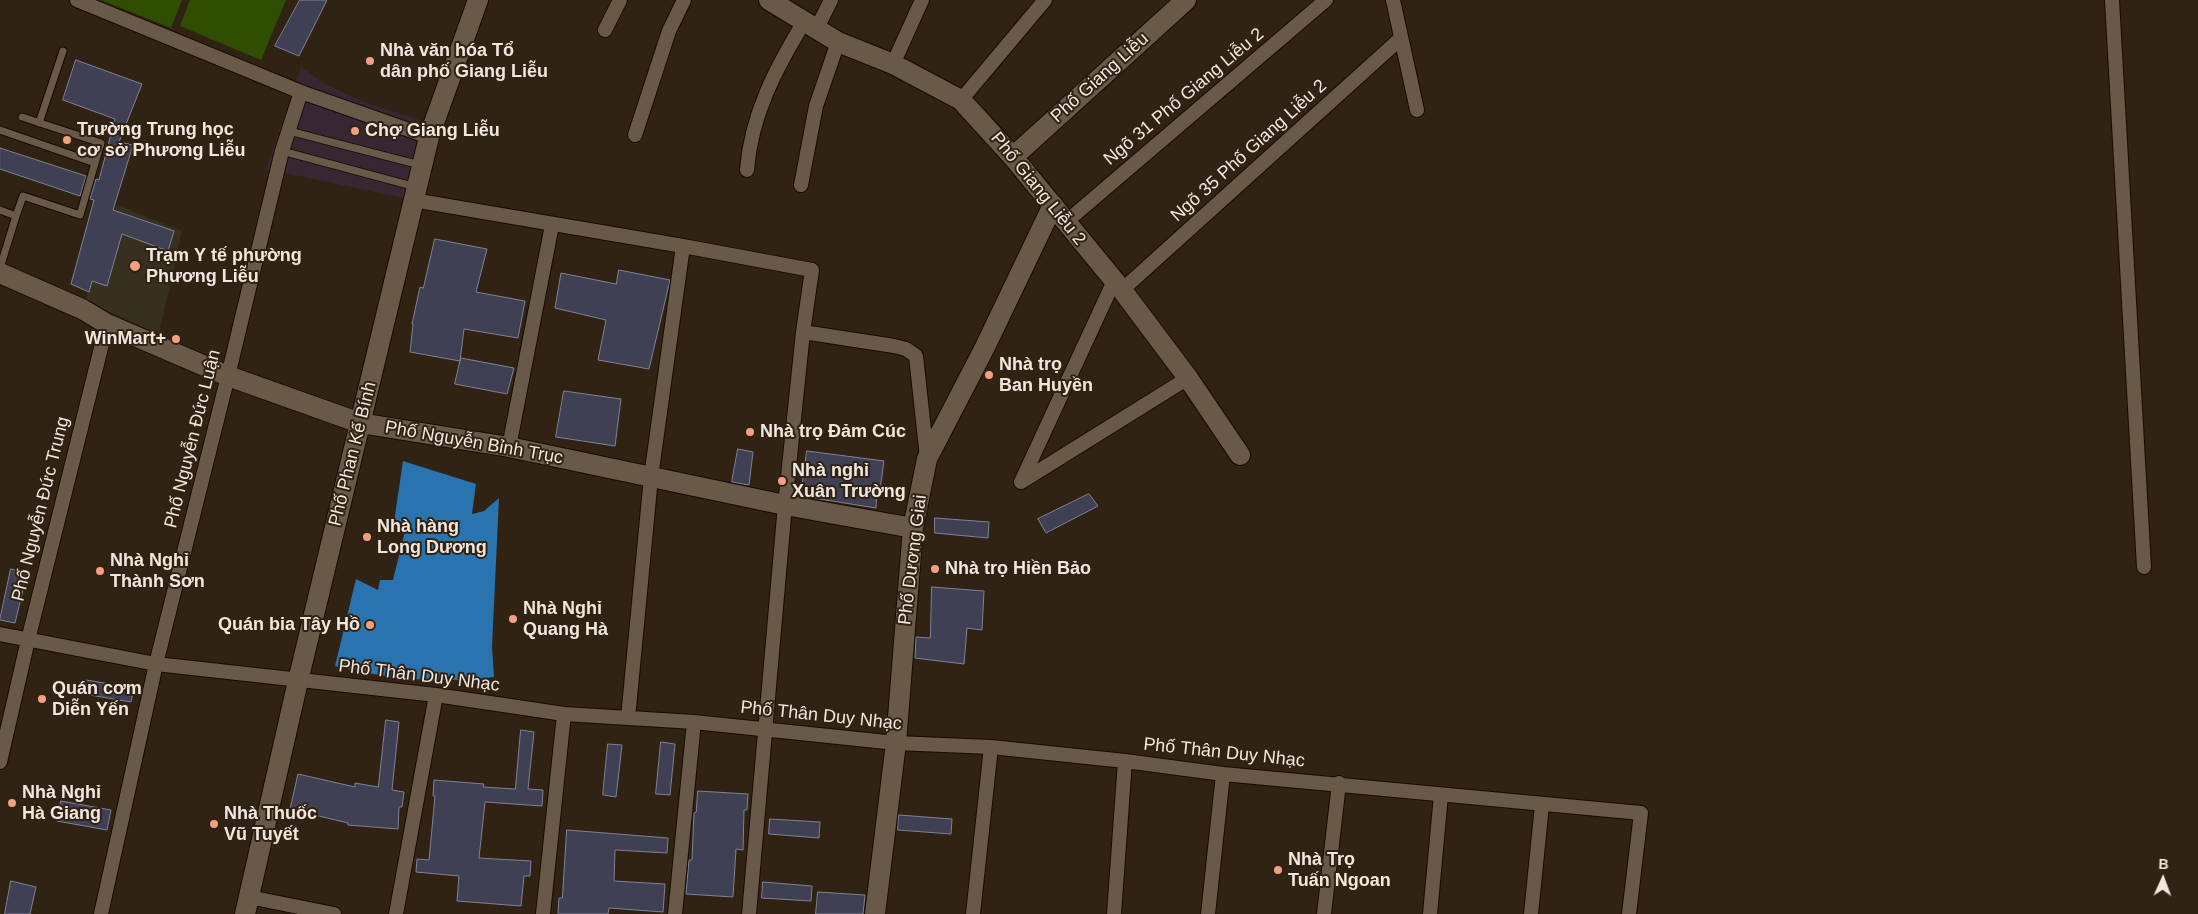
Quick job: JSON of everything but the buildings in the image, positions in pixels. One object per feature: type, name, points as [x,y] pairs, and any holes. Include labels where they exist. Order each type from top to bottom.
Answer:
[{"type":"street","points":[[77,0],[301,92],[429,137]]},
{"type":"street","name":"Phố Phan Kế Bính","points":[[247,906],[298,681],[429,137],[478,0]]},
{"type":"street","points":[[604,30],[620,0]]},
{"type":"street","points":[[635,135],[669,31],[684,0]]},
{"type":"street","name":"Phố Giang Liễu 2","points":[[769,0],[838,42],[893,64],[961,100],[1013,157],[1118,286],[1188,378],[1240,455]]},
{"type":"street","points":[[747,170],[758,111],[772,77],[831,0]]},
{"type":"street","points":[[893,64],[922,0]]},
{"type":"street","points":[[961,100],[1045,0]]},
{"type":"street","name":"Phố Giang Liễu","points":[[1013,157],[1186,0]]},
{"type":"street","name":"Ngõ 31 Phố Giang Liễu 2","points":[[1066,222],[1326,0]]},
{"type":"street","points":[[1393,0],[1417,110]]},
{"type":"street","points":[[2112,0],[2144,567]]},
{"type":"street","name":"Ngõ 35 Phố Giang Liễu 2","points":[[1118,286],[1400,39]]},
{"type":"street","points":[[800,185],[816,106],[838,42]]},
{"type":"street","name":"Phố Nguyễn Đức Luận","points":[[101,914],[156,664],[282,152],[301,92]]},
{"type":"street","points":[[415,194],[552,225],[683,246],[812,270],[803,332],[785,505],[749,914]]},
{"type":"street","name":"Phố Dương Giai","points":[[875,914],[896,743],[913,528],[927,459],[985,348],[1052,205]]},
{"type":"street","points":[[509,447],[552,225]]},
{"type":"street","points":[[628,718],[651,476],[683,246]]},
{"type":"street","name":"Phố Nguyễn Bỉnh Trục","points":[[0,273],[82,309],[107,324],[228,376],[360,423],[509,447],[785,505],[913,528]]},
{"type":"street","points":[[1118,286],[1021,482],[1188,378]]},
{"type":"street","name":"Phố Nguyễn Đức Trung","points":[[0,762],[28,640],[107,324]]},
{"type":"street","points":[[803,332],[894,346],[906,349],[916,356],[927,459]]},
{"type":"street","name":"Phố Thân Duy Nhạc","points":[[0,634],[156,664],[436,695],[564,714],[694,722],[896,743],[991,747],[1125,761],[1222,774],[1338,783],[1542,805],[1642,812],[1629,914]]},
{"type":"street","points":[[396,914],[436,695]]},
{"type":"street","points":[[543,914],[564,714]]},
{"type":"street","points":[[675,914],[694,722]]},
{"type":"street","points":[[973,914],[991,747]]},
{"type":"street","points":[[1114,914],[1125,761]]},
{"type":"street","points":[[1208,914],[1222,774]]},
{"type":"street","points":[[1324,914],[1338,783]]},
{"type":"street","points":[[1430,914],[1441,795]]},
{"type":"street","points":[[1531,914],[1542,805]]},
{"type":"street","points":[[247,906],[334,914]]},
{"type":"lane","points":[[39,123],[63,51]]},
{"type":"lane","points":[[0,268],[23,196],[80,216],[101,143],[22,117]]},
{"type":"lane","points":[[0,130],[95,163]]},
{"type":"lane","points":[[289,131],[422,166]]},
{"type":"lane","points":[[282,152],[415,194]]},
{"type":"lane","points":[[0,210],[16,216]]},
{"type":"shaded area","name":"Chợ Giang Liễu","points":[[301,67],[325,84],[361,101],[434,125],[413,200],[266,169]]},
{"type":"shaded area","name":"Trạm Y tế phường Phương Liễu","points":[[117,205],[182,231],[159,334],[85,301]]},
{"type":"green space","points":[[101,0],[182,0],[171,28]]},
{"type":"green space","points":[[190,0],[286,0],[261,60],[180,26]]},
{"type":"water","points":[[403,461],[476,484],[472,514],[484,511],[499,498],[492,647],[494,677],[454,680],[414,679],[335,666],[356,579],[378,590],[380,580],[393,580],[406,527],[394,522]]},
{"type":"place","name":"Nhà văn hóa Tổ dân phố Giang Liễu","points":[[370,61]]},
{"type":"place","name":"Chợ Giang Liễu","points":[[355,131]]},
{"type":"place","name":"Trường Trung học cơ sở Phương Liễu","points":[[67,140]]},
{"type":"place","name":"Trạm Y tế phường Phương Liễu","points":[[135,266]]},
{"type":"place","name":"WinMart+","points":[[176,339]]},
{"type":"place","name":"Nhà trọ Ban Huyền","points":[[989,375]]},
{"type":"place","name":"Nhà trọ Đảm Cúc","points":[[750,432]]},
{"type":"place","name":"Nhà nghỉ Xuân Trường","points":[[782,481]]},
{"type":"place","name":"Nhà hàng Long Dương","points":[[367,537]]},
{"type":"place","name":"Nhà trọ Hiền Bảo","points":[[935,569]]},
{"type":"place","name":"Nhà Nghỉ Thành Sơn","points":[[100,571]]},
{"type":"place","name":"Nhà Nghỉ Quang Hà","points":[[513,619]]},
{"type":"place","name":"Quán bia Tây Hồ","points":[[370,625]]},
{"type":"place","name":"Quán cơm Diễn Yến","points":[[42,699]]},
{"type":"place","name":"Nhà Nghỉ Hà Giang","points":[[12,803]]},
{"type":"place","name":"Nhà Thuốc Vũ Tuyết","points":[[214,824]]},
{"type":"place","name":"Nhà Trọ Tuấn Ngoan","points":[[1278,870]]}]
